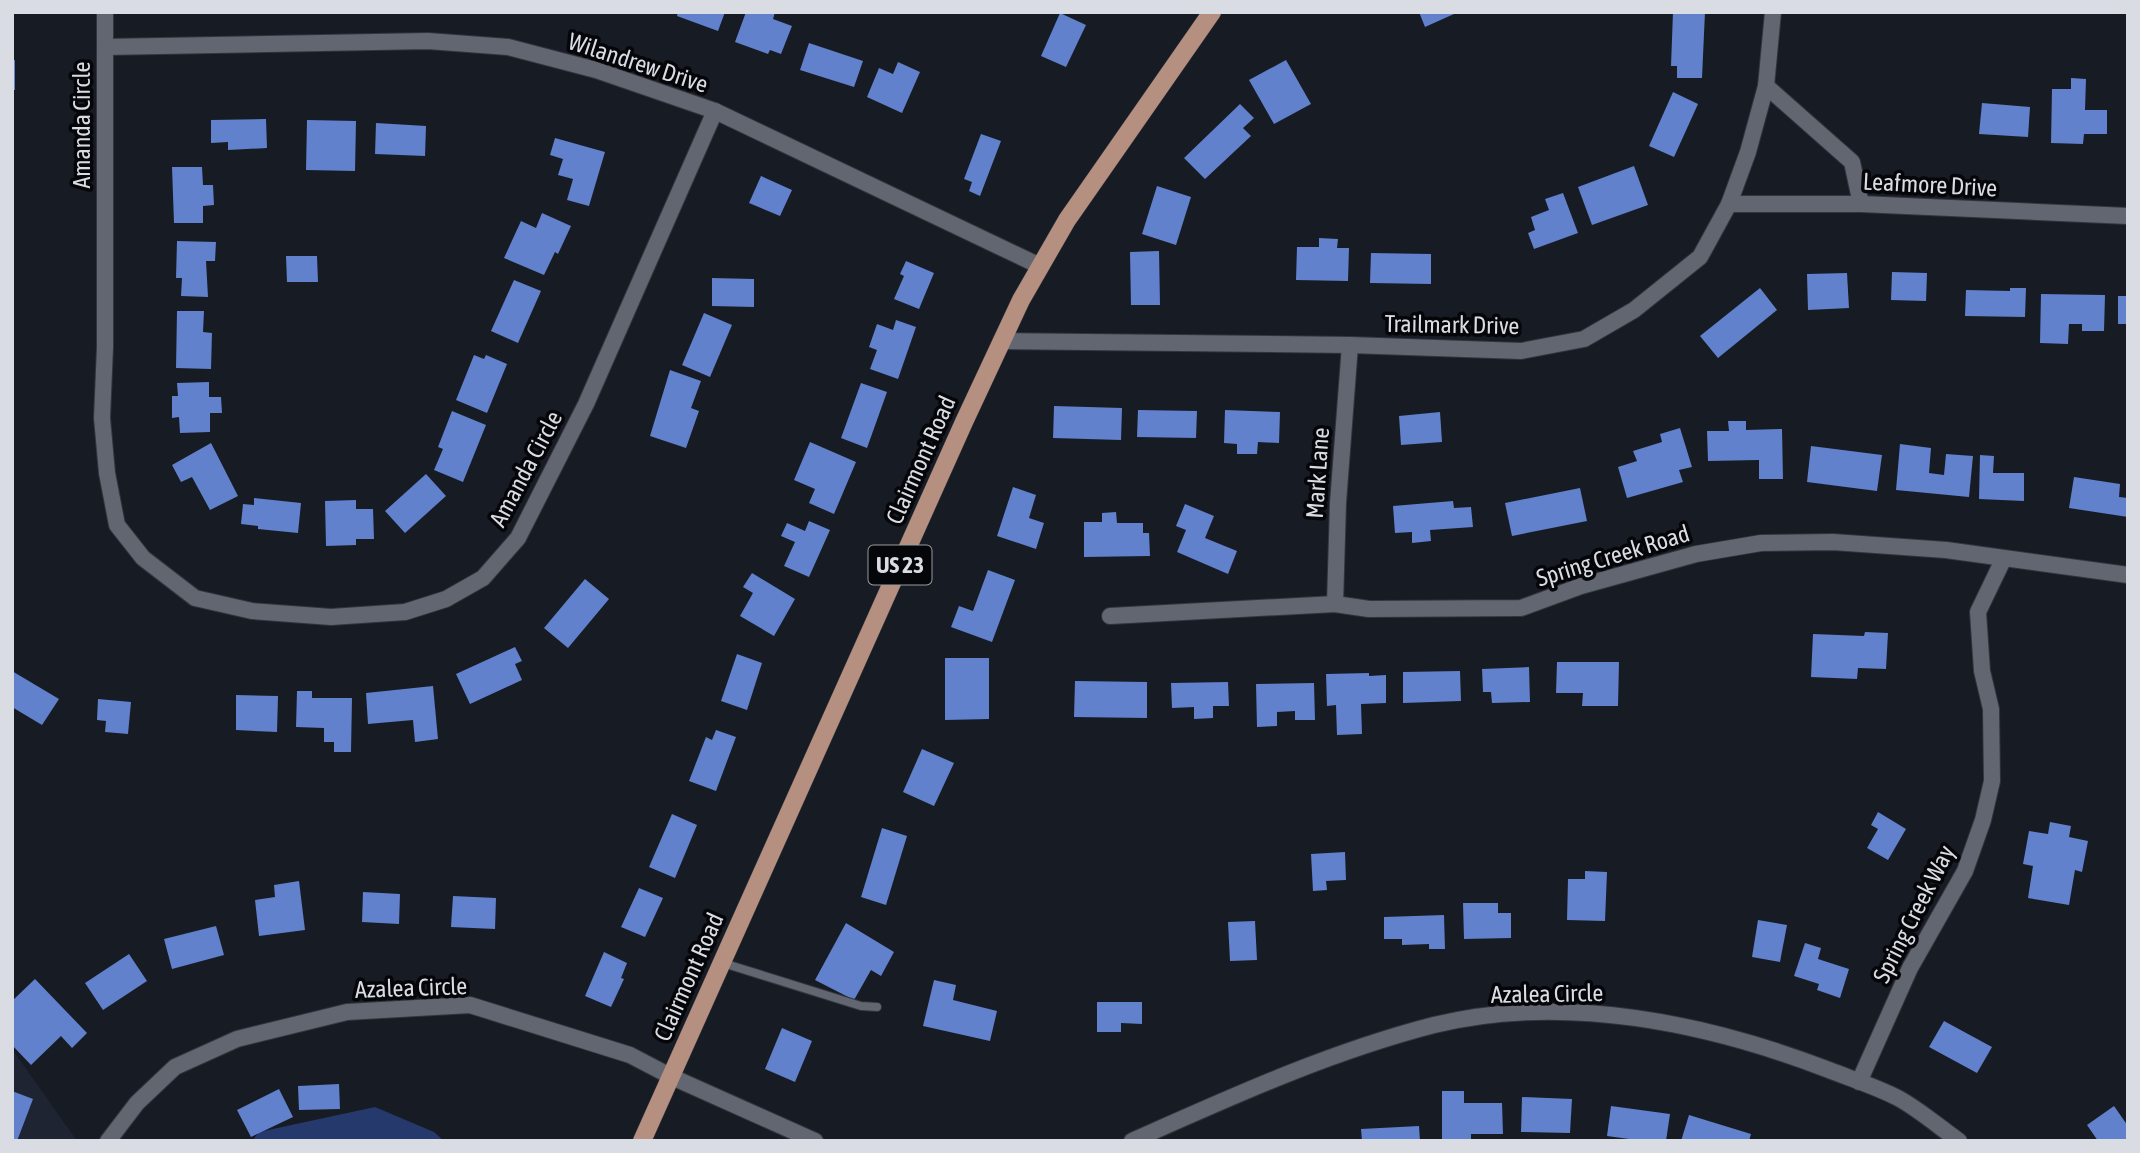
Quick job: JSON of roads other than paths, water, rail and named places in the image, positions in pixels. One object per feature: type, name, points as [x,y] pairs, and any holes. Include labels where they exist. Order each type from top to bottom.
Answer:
[{"type":"main road","name":"Clairmont Road","points":[[642,1141],[1001,341],[1067,220],[1214,14]]},
{"type":"street","name":"Amanda Circle","points":[[105,12],[105,346],[102,418],[107,474],[117,525],[143,558],[195,598],[252,611],[331,617],[405,612],[446,599],[483,578],[518,538],[586,404],[715,111]]},
{"type":"street","name":"Trailmark Drive","points":[[1001,341],[1350,345],[1521,351],[1584,339],[1634,310],[1700,257],[1729,204],[1748,152],[1766,86],[1773,12]]},
{"type":"street","name":"Wilandrew Drive","points":[[105,47],[428,41],[508,47],[596,70],[715,111],[1040,266]]},
{"type":"street","points":[[1766,86],[1852,162],[1861,204]]},
{"type":"street","name":"Leafmore Drive","points":[[1729,204],[1861,204],[2128,216]]},
{"type":"street","name":"Mark Lane","points":[[1335,604],[1338,503],[1350,345]]},
{"type":"street","name":"Spring Creek Road","points":[[1110,616],[1335,604],[1369,609],[1521,608],[1581,586],[1696,554],[1761,543],[1833,542],[1946,550],[2003,560],[2128,575]]},
{"type":"street","name":"Spring Creek Way","points":[[1859,1082],[1910,968],[1965,871],[1983,820],[1992,781],[1991,709],[1982,671],[1978,612],[2003,560]]},
{"type":"street","name":"Azalea Circle","points":[[108,1141],[137,1103],[175,1067],[237,1039],[347,1012],[470,1005],[630,1055],[671,1077],[815,1141]]},
{"type":"street","name":"Azalea Circle","points":[[1132,1141],[1301,1067],[1435,1025],[1503,1013],[1602,1013],[1684,1026],[1783,1052],[1899,1099],[1959,1141]]},
{"type":"lane","points":[[723,963],[861,1006],[877,1007]]}]
